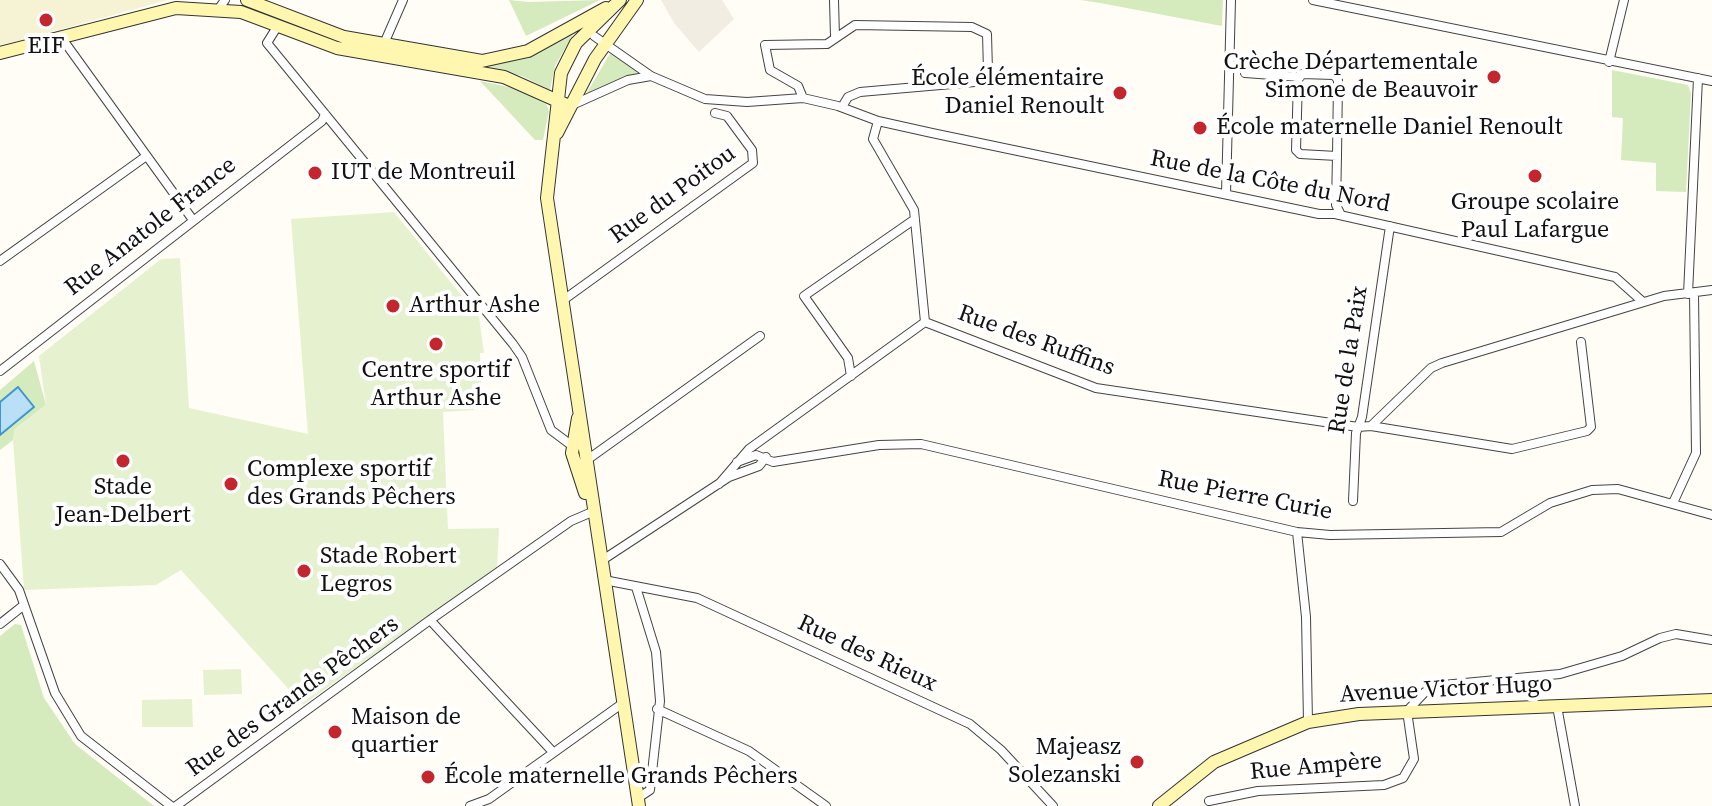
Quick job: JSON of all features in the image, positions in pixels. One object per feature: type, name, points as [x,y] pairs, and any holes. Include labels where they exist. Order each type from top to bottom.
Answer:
[{"type":"main road","points":[[0,53],[201,0]]},
{"type":"main road","points":[[247,0],[344,37],[464,60],[501,59],[528,51],[618,2]]},
{"type":"main road","points":[[551,147],[595,59],[637,0]]},
{"type":"main road","points":[[618,2],[567,59],[556,100],[547,198],[638,802]]},
{"type":"main road","points":[[176,8],[221,5],[362,54],[504,77],[569,106]]},
{"type":"main road","points":[[573,25],[590,34]]},
{"type":"main road","points":[[590,34],[595,59]]},
{"type":"main road","points":[[579,415],[571,445],[592,508]]},
{"type":"main road","name":"Avenue Victor Hugo","points":[[1159,806],[1214,762],[1308,722],[1407,711],[1712,700]]},
{"type":"street","points":[[383,46],[403,0]]},
{"type":"street","points":[[834,0],[835,37]]},
{"type":"street","points":[[1226,194],[1231,0]]},
{"type":"street","points":[[1313,0],[1712,81]]},
{"type":"street","points":[[1609,62],[1624,0]]},
{"type":"street","points":[[803,98],[798,86],[770,70],[765,45],[821,45],[855,25],[972,27],[983,31],[989,42],[988,71],[975,82],[860,92],[848,97],[842,107]]},
{"type":"street","points":[[277,27],[267,43],[522,357],[551,430],[571,445]]},
{"type":"street","points":[[590,34],[608,43],[651,76],[688,93],[721,102],[803,98],[842,107],[878,121]]},
{"type":"street","points":[[61,37],[193,220]]},
{"type":"street","points":[[1245,73],[1300,77],[1334,75],[1338,80],[1336,209],[1341,215]]},
{"type":"street","points":[[569,106],[628,80],[651,76]]},
{"type":"street","points":[[1300,77],[1296,150],[1300,154],[1337,156]]},
{"type":"street","points":[[1673,503],[1696,453],[1691,293],[1698,78]]},
{"type":"street","name":"Rue du Poitou","points":[[562,301],[753,163],[752,150],[727,116],[715,113]]},
{"type":"street","name":"Rue Anatole France","points":[[0,371],[322,121],[325,114]]},
{"type":"street","name":"Rue de la Côte du Nord","points":[[878,121],[1341,215],[1615,277],[1643,302]]},
{"type":"street","name":"Rue des Ruffins","points":[[878,121],[873,139],[915,219],[925,322],[1096,388],[1512,449],[1587,431],[1591,427],[1581,342]]},
{"type":"street","points":[[0,261],[145,157]]},
{"type":"street","points":[[851,376],[848,358],[804,296],[915,219]]},
{"type":"street","name":"Rue de la Paix","points":[[1353,501],[1358,427],[1390,226]]},
{"type":"street","points":[[1371,426],[1431,368],[1442,363],[1643,302],[1712,290]]},
{"type":"street","points":[[719,484],[737,462],[773,432],[925,322]]},
{"type":"street","points":[[587,460],[760,336]]},
{"type":"street","points":[[551,430],[574,430]]},
{"type":"street","points":[[601,561],[719,484],[759,466],[766,457],[767,442],[773,432]]},
{"type":"street","name":"Rue Pierre Curie","points":[[737,462],[756,455],[773,462],[879,445],[928,445],[1297,532],[1330,535],[1501,532],[1550,503],[1592,490],[1618,489],[1712,515]]},
{"type":"street","name":"Rue des Grands Pêchers","points":[[173,806],[430,620],[592,508]]},
{"type":"street","points":[[1297,532],[1306,617],[1308,722]]},
{"type":"street","points":[[0,564],[12,577],[55,693],[81,736],[102,756],[173,806]]},
{"type":"street","name":"Rue des Rieux","points":[[604,580],[697,598],[970,724],[1001,750],[1053,806]]},
{"type":"street","points":[[636,587],[656,652],[657,709],[650,790],[638,802]]},
{"type":"street","points":[[0,624],[24,605]]},
{"type":"street","points":[[430,620],[552,751]]},
{"type":"street","points":[[1407,711],[1425,692],[1443,685],[1560,674],[1622,656],[1676,634],[1712,640]]},
{"type":"street","points":[[470,806],[489,799],[623,703]]},
{"type":"street","points":[[1557,706],[1575,806]]},
{"type":"street","points":[[657,709],[749,751],[826,806]]},
{"type":"street","name":"Rue Ampère","points":[[1209,801],[1258,791],[1384,785],[1403,778],[1412,768],[1414,759],[1407,711]]},
{"type":"shaded area","points":[[0,0],[168,0],[0,46]]},
{"type":"shaded area","points":[[661,0],[722,0],[734,19],[699,52],[674,23]]},
{"type":"green space","points":[[509,0],[528,2],[600,0],[526,36]]},
{"type":"green space","points":[[1081,0],[1223,0],[1222,26],[1100,3]]},
{"type":"green space","points":[[573,34],[555,66],[550,90],[522,76],[476,66],[527,57]]},
{"type":"green space","points":[[611,52],[640,74],[626,76],[585,96]]},
{"type":"green space","points":[[1612,70],[1688,85],[1691,93],[1686,192],[1656,191],[1656,163],[1621,160],[1623,118],[1612,117]]},
{"type":"green space","points":[[480,81],[518,89],[546,104],[549,111],[543,140],[535,140]]},
{"type":"green space","name":"Complexe sportif des Grands Pêchers","points":[[394,212],[479,317],[484,353],[480,353],[481,383],[473,384],[474,410],[443,412],[448,529],[499,528],[497,567],[303,705],[181,570],[156,585],[24,590],[13,440],[15,429],[46,405],[39,356],[161,259],[180,258],[189,408],[308,434],[291,219]]},
{"type":"green space","points":[[34,361],[46,405],[15,429],[13,440],[0,450],[0,390]]},
{"type":"green space","points":[[15,624],[21,625],[44,698],[75,744],[154,806],[0,806],[0,636]]},
{"type":"green space","points":[[241,669],[242,694],[204,695],[203,670]]},
{"type":"green space","points":[[192,699],[193,727],[142,727],[142,700]]},
{"type":"water","points":[[18,387],[34,407],[0,435],[0,402]]},
{"type":"place","name":"EIF","points":[[46,20]]},
{"type":"place","name":"Crèche Départementale Simone de Beauvoir","points":[[1494,77]]},
{"type":"place","name":"École élémentaire Daniel Renoult","points":[[1120,93]]},
{"type":"place","name":"École maternelle Daniel Renoult","points":[[1200,128]]},
{"type":"place","name":"IUT de Montreuil","points":[[315,173]]},
{"type":"place","name":"Groupe scolaire Paul Lafargue","points":[[1535,176]]},
{"type":"place","name":"Arthur Ashe","points":[[393,306]]},
{"type":"place","name":"Centre sportif Arthur Ashe","points":[[436,344]]},
{"type":"place","name":"Stade Jean-Delbert","points":[[123,461]]},
{"type":"place","name":"Complexe sportif des Grands Pêchers","points":[[231,484]]},
{"type":"place","name":"Stade Robert Legros","points":[[304,571]]},
{"type":"place","name":"Maison de quartier","points":[[335,732]]},
{"type":"place","name":"Majeasz Solezanski","points":[[1137,762]]},
{"type":"place","name":"École maternelle Grands Pêchers","points":[[428,777]]}]
